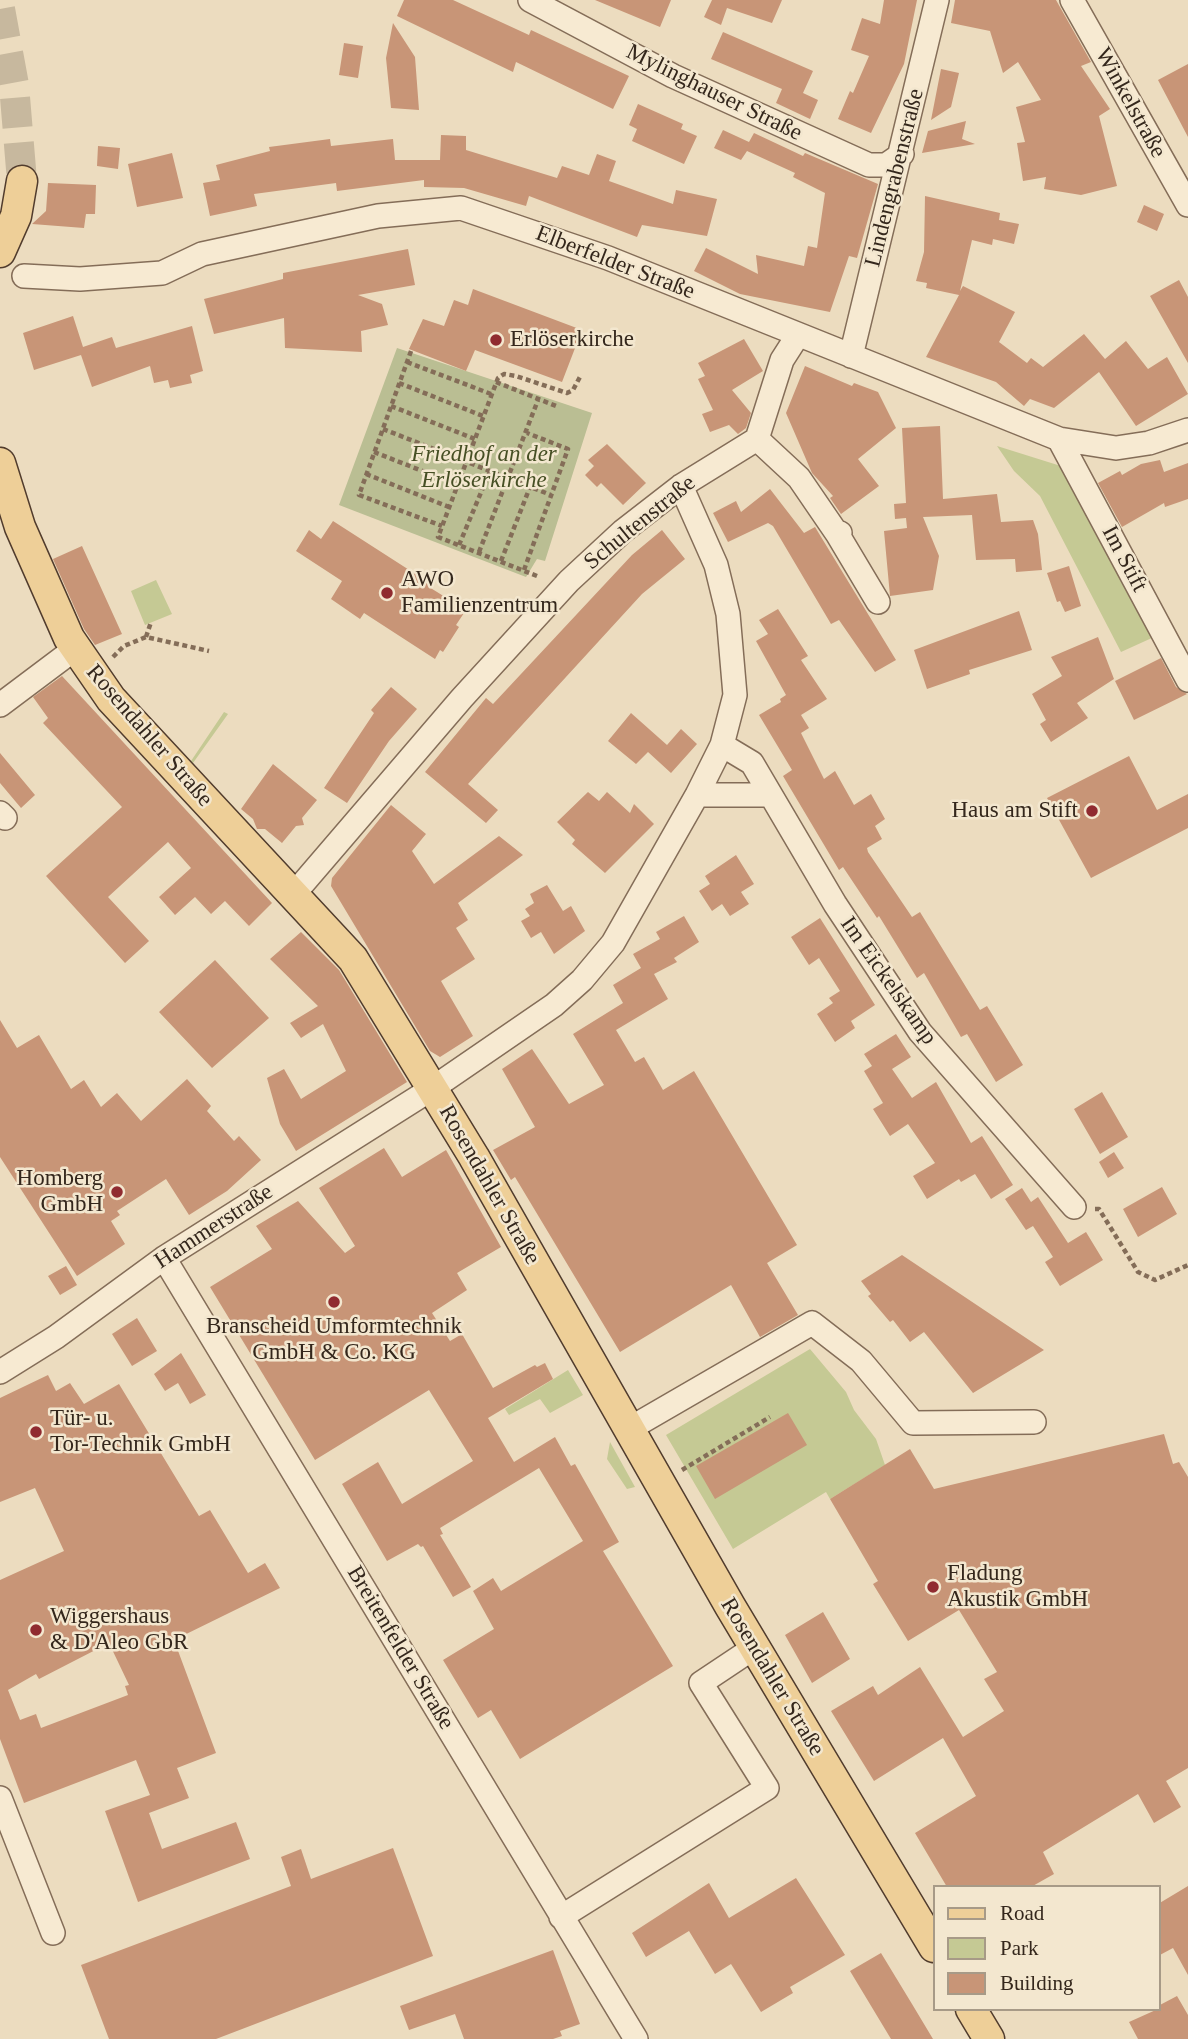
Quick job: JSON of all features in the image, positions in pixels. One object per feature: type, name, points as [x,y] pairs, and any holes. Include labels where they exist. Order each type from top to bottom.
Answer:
[{"type":"main road","points":[[0,252],[16,216],[22,181]]},
{"type":"main road","name":"Rosendahler Straße","points":[[0,463],[38,572],[76,648],[111,699],[353,959],[433,1088],[755,1647],[932,1944]]},
{"type":"main road","points":[[972,2011],[989,2039]]},
{"type":"street","name":"Mylinghauser Straße","points":[[530,0],[673,76],[869,165],[886,165],[902,154]]},
{"type":"street","name":"Lindengrabenstraße","points":[[851,356],[902,154],[937,0]]},
{"type":"street","name":"Winkelstraße","points":[[1072,0],[1188,205]]},
{"type":"street","name":"Elberfelder Straße","points":[[24,276],[80,279],[162,273],[202,254],[378,216],[461,208],[608,258],[1059,439],[1116,448],[1149,443],[1188,430]]},
{"type":"street","points":[[798,335],[782,360],[757,439],[799,478],[839,534],[878,602]]},
{"type":"street","name":"Schultenstraße","points":[[293,895],[462,698],[569,582],[623,531],[681,486],[757,439]]},
{"type":"street","name":"Im Stift","points":[[1059,439],[1188,680]]},
{"type":"street","points":[[433,1088],[554,1005],[582,980],[613,943],[697,795],[722,745],[735,695],[728,614],[716,565],[681,486]]},
{"type":"street","points":[[0,705],[76,648]]},
{"type":"street","name":"Im Eickelskamp","points":[[722,745],[752,763],[835,904],[920,1032],[1074,1207]]},
{"type":"street","points":[[697,795],[770,795]]},
{"type":"street","name":"Hammerstraße","points":[[0,1372],[56,1337],[164,1258],[433,1088]]},
{"type":"street","name":"Breitenfelder Straße","points":[[164,1258],[636,2039]]},
{"type":"street","points":[[629,1429],[812,1323],[861,1361],[913,1423],[1034,1422]]},
{"type":"street","points":[[561,1917],[767,1787],[701,1683],[755,1647]]},
{"type":"street","points":[[0,1798],[53,1933]]},
{"type":"path","points":[[411,351],[359,495],[442,526]]},
{"type":"path","points":[[407,362],[492,394]]},
{"type":"path","points":[[537,576],[438,537],[496,382],[504,374],[567,393],[573,390],[581,375]]},
{"type":"path","points":[[496,382],[556,406]]},
{"type":"path","points":[[400,383],[484,416]]},
{"type":"path","points":[[479,553],[538,400]]},
{"type":"path","points":[[391,406],[475,439]]},
{"type":"path","points":[[383,429],[551,495]]},
{"type":"path","points":[[524,570],[568,449],[527,433]]},
{"type":"path","points":[[374,453],[458,485]]},
{"type":"path","points":[[459,545],[491,471]]},
{"type":"path","points":[[366,474],[449,507]]},
{"type":"path","points":[[501,561],[530,487]]},
{"type":"path","points":[[146,637],[151,622]]},
{"type":"path","points":[[113,666],[113,656],[124,646],[146,637],[209,651]]},
{"type":"path","points":[[1074,1207],[1099,1209],[1138,1272],[1156,1280],[1188,1265]]},
{"type":"path","points":[[660,1483],[771,1417]]},
{"type":"green space","name":"Friedhof an der Erlöserkirche","points":[[397,348],[592,413],[545,561],[537,559],[526,577],[339,505]]},
{"type":"green space","points":[[997,446],[1064,467],[1154,637],[1121,652],[1040,496],[1014,471]]},
{"type":"green space","points":[[156,580],[172,614],[145,625],[131,591]]},
{"type":"green space","points":[[224,712],[228,714],[193,763],[191,761]]},
{"type":"green space","points":[[810,1349],[846,1392],[854,1410],[876,1439],[885,1465],[830,1499],[826,1492],[733,1549],[666,1435]]},
{"type":"green space","points":[[568,1370],[583,1395],[550,1413],[540,1399],[509,1415],[505,1409]]},
{"type":"green space","points":[[610,1442],[635,1487],[627,1489],[607,1459]]},
{"type":"building","points":[[404,0],[453,0],[529,35],[531,30],[629,76],[613,109],[516,62],[513,72],[397,16]]},
{"type":"building","points":[[595,0],[671,0],[660,27]]},
{"type":"building","points":[[712,0],[782,0],[772,23],[727,8],[721,25],[704,17]]},
{"type":"building","points":[[884,0],[917,0],[904,64],[871,133],[838,119],[869,56],[851,50],[862,18],[880,24]]},
{"type":"building","points":[[955,0],[1056,0],[1091,62],[1081,66],[1110,109],[1099,116],[1117,186],[1081,195],[1044,189],[1046,177],[1023,181],[1017,143],[1025,142],[1016,107],[1041,100],[1018,62],[1003,73],[990,31],[951,23]]},
{"type":"building","points":[[393,23],[415,57],[419,110],[391,108],[386,58]]},
{"type":"building","points":[[723,32],[813,71],[803,93],[818,100],[810,119],[776,103],[782,89],[711,59]]},
{"type":"building","points":[[344,43],[363,46],[358,78],[339,75]]},
{"type":"building","points":[[1188,64],[1188,137],[1158,80]]},
{"type":"building","points":[[941,69],[959,73],[951,107],[931,120]]},
{"type":"building","points":[[638,104],[683,124],[681,129],[697,136],[684,164],[632,141],[637,129],[629,125]]},
{"type":"building","points":[[966,121],[962,139],[975,144],[922,153],[928,131]]},
{"type":"building","points":[[723,130],[749,142],[754,133],[803,156],[805,153],[878,184],[857,258],[849,256],[830,312],[740,294],[694,271],[706,248],[758,274],[756,255],[804,266],[808,246],[817,248],[825,193],[793,177],[795,173],[747,151],[741,160],[714,148]]},
{"type":"building","points":[[441,135],[466,136],[466,150],[557,178],[562,166],[589,175],[597,154],[616,161],[609,181],[673,204],[676,190],[717,199],[707,236],[642,225],[637,237],[529,196],[526,206],[464,188],[424,187],[424,180],[337,191],[336,183],[254,194],[257,206],[210,216],[203,183],[220,180],[216,165],[270,151],[269,147],[330,139],[331,146],[393,139],[395,160],[440,160]]},
{"type":"building","points":[[98,146],[120,148],[118,169],[97,166]]},
{"type":"building","points":[[172,153],[183,198],[137,207],[128,164]]},
{"type":"building","points":[[48,183],[96,185],[95,214],[86,214],[84,228],[32,224],[46,211]]},
{"type":"building","points":[[925,196],[1000,213],[999,220],[1019,224],[1014,244],[993,239],[992,245],[972,240],[960,291],[963,286],[1015,312],[999,342],[1027,363],[1031,358],[1043,367],[1084,334],[1105,359],[1126,341],[1148,369],[1167,357],[1188,394],[1136,426],[1099,372],[1054,408],[1030,399],[1024,406],[996,382],[926,357],[959,295],[926,288],[927,283],[916,281],[924,252]]},
{"type":"building","points":[[1144,205],[1164,214],[1157,231],[1137,222]]},
{"type":"building","points":[[408,249],[415,285],[358,295],[382,304],[388,325],[361,331],[362,352],[285,348],[284,318],[214,334],[204,299],[283,279],[283,273]]},
{"type":"building","points":[[1179,280],[1188,297],[1188,363],[1150,296]]},
{"type":"building","name":"Erlöserkirche","points":[[473,289],[582,330],[562,382],[475,350],[466,371],[409,349],[423,319],[444,326],[454,300],[468,305]]},
{"type":"building","points":[[73,316],[83,347],[112,337],[116,348],[192,326],[203,371],[190,375],[192,383],[170,388],[168,380],[154,383],[150,366],[92,387],[81,355],[34,370],[23,333]]},
{"type":"building","points":[[744,339],[763,371],[732,390],[751,413],[746,428],[738,434],[729,425],[710,432],[702,414],[713,410],[698,379],[705,376],[698,363]]},
{"type":"building","points":[[805,366],[852,386],[854,383],[878,392],[896,428],[858,459],[879,486],[841,514],[830,498],[833,496],[812,473],[786,413]]},
{"type":"building","points":[[940,426],[943,499],[997,494],[1001,522],[1033,520],[1038,534],[1042,570],[1016,572],[1015,559],[976,560],[972,515],[923,517],[939,556],[933,590],[890,596],[884,531],[907,528],[906,518],[895,519],[894,504],[906,503],[902,428]]},
{"type":"building","points":[[607,444],[646,483],[623,505],[601,483],[597,487],[585,475],[594,466],[588,460]]},
{"type":"building","points":[[1160,460],[1164,472],[1188,463],[1188,499],[1165,507],[1164,503],[1122,527],[1098,483],[1120,471],[1122,475],[1141,464]]},
{"type":"building","points":[[770,489],[804,533],[815,527],[896,660],[875,672],[839,620],[831,624],[773,526],[768,523],[728,542],[713,513],[736,501],[741,512]]},
{"type":"building","name":"AWO Familienzentrum","points":[[333,521],[431,584],[429,587],[466,610],[456,625],[459,627],[443,652],[440,650],[435,659],[364,613],[360,619],[331,599],[342,581],[296,551],[309,530],[321,539]]},
{"type":"building","points":[[662,530],[685,559],[642,594],[468,784],[498,810],[486,823],[425,772],[486,698],[493,704],[632,555]]},
{"type":"building","points":[[82,546],[122,634],[95,645],[84,629],[53,559]]},
{"type":"building","points":[[1069,566],[1081,606],[1065,612],[1060,601],[1057,602],[1047,573]]},
{"type":"building","points":[[778,609],[808,656],[801,660],[827,699],[801,715],[809,728],[801,733],[824,779],[835,771],[854,805],[871,794],[885,819],[875,826],[882,839],[867,848],[868,852],[912,917],[920,912],[980,1010],[987,1006],[1023,1065],[996,1082],[967,1034],[961,1037],[924,973],[917,978],[879,916],[877,918],[843,867],[839,870],[783,776],[792,770],[759,715],[781,702],[780,699],[786,695],[756,641],[768,634],[759,620]]},
{"type":"building","points":[[1019,611],[1032,650],[969,670],[970,674],[927,689],[914,650]]},
{"type":"building","points":[[1098,637],[1114,679],[1077,703],[1088,718],[1051,742],[1040,724],[1046,720],[1032,694],[1062,676],[1051,657]]},
{"type":"building","points":[[1161,658],[1176,687],[1187,694],[1134,720],[1115,681]]},
{"type":"building","points":[[62,676],[272,903],[249,926],[225,901],[211,914],[195,897],[175,915],[159,897],[191,868],[168,842],[108,897],[149,941],[125,963],[46,876],[122,807],[43,723],[48,718],[33,697]]},
{"type":"building","points":[[391,687],[417,709],[389,741],[347,803],[324,788],[374,713],[371,710]]},
{"type":"building","points":[[631,713],[667,745],[681,729],[697,744],[671,773],[648,752],[636,764],[608,741]]},
{"type":"building","points":[[0,753],[35,795],[21,808],[0,783]]},
{"type":"building","name":"Haus am Stift","points":[[1129,756],[1157,810],[1188,794],[1188,828],[1091,878],[1047,798]]},
{"type":"building","points":[[273,764],[317,800],[302,818],[304,825],[296,826],[282,843],[265,829],[257,829],[253,819],[241,809]]},
{"type":"building","points":[[588,792],[599,801],[607,792],[630,813],[634,804],[654,824],[605,873],[572,844],[575,840],[557,822]]},
{"type":"building","points":[[391,805],[426,834],[412,851],[434,884],[499,836],[523,855],[458,903],[468,920],[456,928],[475,959],[441,981],[473,1036],[440,1057],[430,1051],[331,886],[332,878]]},
{"type":"building","points":[[736,855],[754,884],[741,892],[749,904],[730,916],[722,904],[712,911],[699,891],[710,884],[705,876]]},
{"type":"building","points":[[547,885],[563,911],[571,906],[585,931],[554,954],[541,932],[531,938],[521,921],[530,916],[525,909],[534,903],[530,894]]},
{"type":"building","points":[[684,916],[699,942],[674,958],[677,962],[654,974],[668,999],[616,1030],[635,1062],[644,1057],[663,1090],[694,1071],[797,1245],[767,1263],[798,1315],[760,1337],[731,1285],[620,1352],[515,1177],[511,1180],[493,1150],[535,1127],[502,1069],[532,1049],[569,1104],[604,1085],[573,1034],[623,1003],[613,985],[641,968],[633,954],[660,939],[656,932]]},
{"type":"building","points":[[820,918],[875,1005],[851,1021],[855,1028],[835,1042],[817,1014],[833,1003],[829,998],[840,991],[819,958],[809,965],[791,937]]},
{"type":"building","points":[[301,932],[339,970],[407,1082],[296,1151],[280,1124],[267,1078],[284,1069],[301,1099],[346,1071],[323,1024],[301,1038],[290,1023],[318,1006],[270,959]]},
{"type":"building","points":[[215,960],[269,1018],[212,1068],[159,1012]]},
{"type":"building","points":[[0,1020],[17,1048],[39,1035],[71,1089],[84,1080],[101,1107],[117,1093],[141,1121],[187,1079],[211,1106],[207,1111],[234,1141],[239,1136],[261,1160],[227,1191],[189,1215],[166,1179],[117,1211],[120,1215],[111,1221],[125,1244],[77,1276],[0,1157]]},
{"type":"building","points":[[896,1034],[911,1057],[892,1069],[912,1098],[936,1082],[971,1143],[982,1136],[1013,1185],[991,1199],[975,1174],[961,1182],[959,1179],[927,1199],[913,1176],[935,1163],[908,1124],[890,1136],[873,1109],[883,1103],[864,1071],[872,1066],[864,1054]]},
{"type":"building","points":[[1102,1092],[1128,1137],[1100,1154],[1074,1109]]},
{"type":"building","points":[[384,1148],[402,1177],[446,1150],[501,1247],[457,1273],[467,1290],[432,1313],[450,1341],[462,1334],[493,1388],[535,1365],[537,1367],[545,1363],[553,1379],[488,1418],[514,1462],[555,1437],[571,1466],[575,1464],[619,1542],[603,1551],[673,1666],[520,1759],[491,1710],[478,1718],[443,1660],[494,1629],[473,1591],[493,1578],[501,1591],[583,1541],[539,1468],[440,1528],[443,1534],[440,1535],[471,1587],[453,1597],[423,1546],[418,1544],[387,1561],[342,1484],[378,1462],[402,1504],[473,1461],[429,1390],[315,1460],[210,1287],[272,1249],[256,1226],[298,1201],[345,1253],[355,1246],[319,1188]]},
{"type":"building","points":[[1114,1152],[1124,1168],[1108,1178],[1099,1162]]},
{"type":"building","points":[[1162,1187],[1177,1214],[1138,1237],[1123,1209]]},
{"type":"building","points":[[1022,1188],[1031,1202],[1038,1197],[1068,1243],[1086,1232],[1103,1260],[1060,1286],[1045,1262],[1053,1257],[1033,1226],[1026,1230],[1005,1199]]},
{"type":"building","points":[[902,1255],[1044,1350],[973,1393],[924,1332],[910,1342],[893,1320],[890,1322],[868,1296],[871,1294],[861,1281]]},
{"type":"building","points":[[66,1266],[77,1285],[60,1295],[48,1276]]},
{"type":"building","points":[[137,1318],[157,1351],[132,1366],[112,1334]]},
{"type":"building","points":[[181,1353],[206,1395],[190,1404],[178,1383],[165,1391],[154,1374]]},
{"type":"building","points":[[48,1375],[56,1391],[70,1383],[84,1404],[119,1384],[199,1516],[210,1510],[248,1573],[265,1563],[280,1588],[174,1640],[216,1753],[177,1768],[189,1798],[149,1813],[162,1849],[236,1822],[250,1859],[138,1902],[105,1811],[150,1795],[136,1760],[24,1803],[0,1739],[0,1580],[64,1551],[35,1488],[0,1502],[0,1398]],"holes":[[[109,1643],[129,1685],[125,1686],[128,1695],[41,1728],[36,1714],[20,1720],[8,1690],[36,1674],[39,1679]]]},
{"type":"building","points":[[788,1413],[807,1445],[715,1499],[696,1466]]},
{"type":"building","points":[[1164,1434],[1173,1464],[1179,1462],[1188,1477],[1188,1768],[1166,1781],[1181,1807],[1154,1823],[1138,1794],[1043,1852],[1054,1874],[1035,1885],[946,1885],[915,1833],[976,1796],[943,1738],[874,1781],[831,1711],[873,1686],[878,1695],[920,1667],[963,1737],[1004,1711],[984,1679],[997,1672],[959,1610],[908,1641],[873,1584],[878,1581],[830,1499],[910,1449],[934,1489]]},
{"type":"building","points":[[823,1612],[850,1659],[812,1683],[785,1635]]},
{"type":"building","points":[[393,1848],[433,1956],[216,2039],[109,2039],[81,1965],[291,1886],[281,1857],[301,1849],[311,1879]]},
{"type":"building","points":[[796,1878],[845,1955],[790,1987],[793,1993],[761,2012],[731,1964],[715,1974],[689,1931],[646,1957],[632,1933],[709,1883],[729,1918]]},
{"type":"building","points":[[1188,1886],[1188,1975],[1173,1948],[1160,1955],[1160,1903]]},
{"type":"building","points":[[553,1950],[580,2024],[560,2031],[562,2036],[553,2039],[464,2039],[455,2014],[409,2030],[400,2006]]},
{"type":"building","points":[[881,1953],[933,2039],[891,2039],[850,1971]]},
{"type":"building","points":[[1177,1996],[1188,2015],[1188,2039],[1138,2039],[1129,2022],[1154,2011],[1160,2011],[1160,2005]]},
{"type":"tunnel","points":[[0,9],[14,85],[22,181]]},
{"type":"place","name":"Erlöserkirche","points":[[496,340]]},
{"type":"place","name":"AWO Familienzentrum","points":[[387,593]]},
{"type":"place","name":"Haus am Stift","points":[[1092,811]]},
{"type":"place","name":"Homberg GmbH","points":[[117,1192]]},
{"type":"place","name":"Branscheid Umformtechnik GmbH & Co. KG","points":[[334,1302]]},
{"type":"place","name":"Tür- u. Tor-Technik GmbH","points":[[36,1432]]},
{"type":"place","name":"Fladung Akustik GmbH","points":[[933,1587]]},
{"type":"place","name":"Wiggershaus & D'Aleo GbR","points":[[36,1630]]}]
